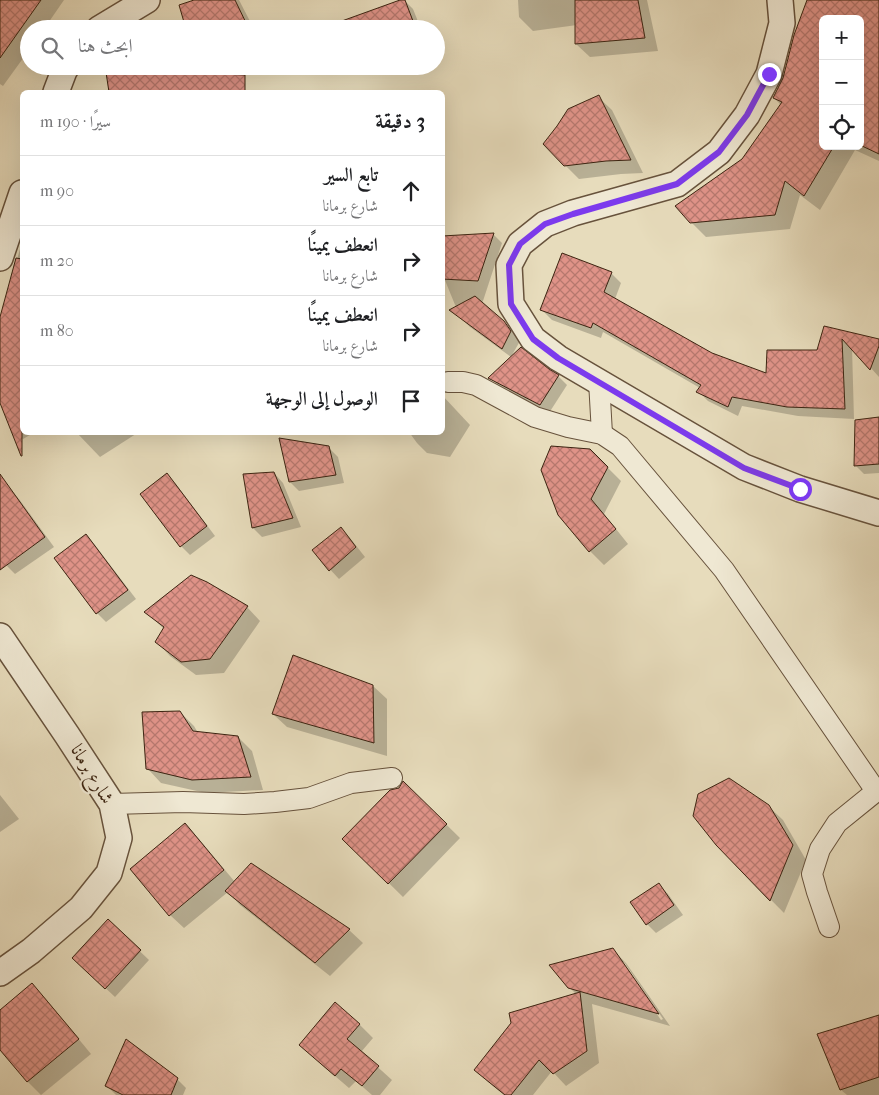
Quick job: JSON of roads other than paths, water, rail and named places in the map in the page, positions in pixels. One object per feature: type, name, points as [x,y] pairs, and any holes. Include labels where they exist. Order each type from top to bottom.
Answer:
[{"type":"street","points":[[113,20],[147,0]]},
{"type":"street","points":[[780,0],[782,24],[769,74],[747,115],[719,152],[677,184],[545,224],[520,244],[509,265],[511,304],[533,339],[558,358],[744,468],[800,489],[879,513]]},
{"type":"street","points":[[57,90],[62,75]]},
{"type":"street","points":[[0,258],[20,199]]},
{"type":"street","points":[[599,381],[602,434]]},
{"type":"street","points":[[448,382],[463,382],[476,385],[535,417],[568,428],[602,434],[620,446],[724,570],[877,790],[838,823],[820,849],[812,874],[829,927]]},
{"type":"street","name":"شارع برمانا","points":[[0,636],[68,735],[112,804],[120,838],[108,873],[81,908],[31,951],[0,973]]},
{"type":"street","points":[[112,804],[183,802],[244,804],[275,802],[309,798],[351,783],[392,778]]}]
